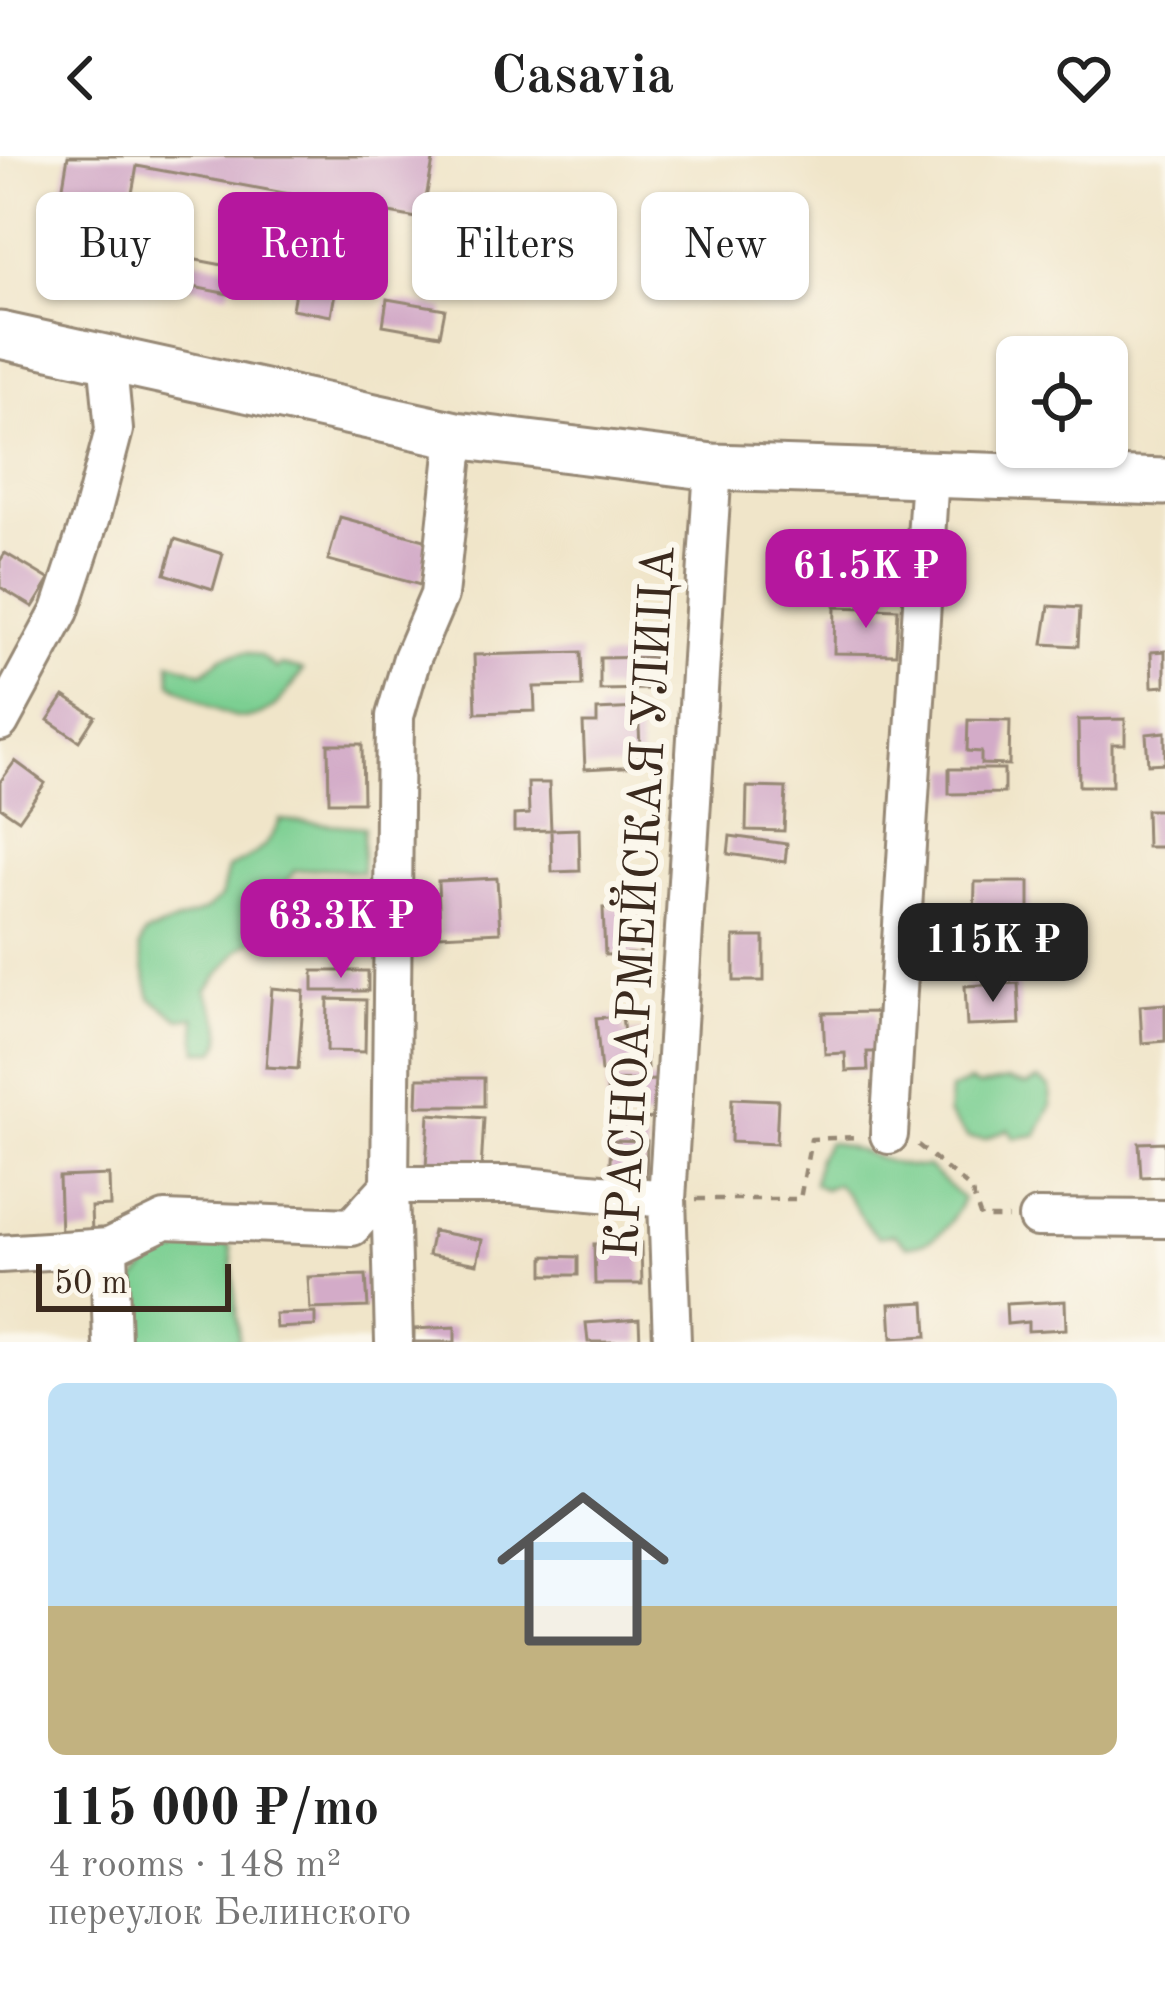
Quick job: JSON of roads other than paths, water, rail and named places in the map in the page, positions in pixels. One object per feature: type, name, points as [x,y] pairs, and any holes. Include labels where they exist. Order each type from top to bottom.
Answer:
[{"type":"main road","points":[[0,335],[456,435],[712,467],[1165,482]]},
{"type":"street","points":[[0,722],[60,611],[91,517],[114,430],[107,356]]},
{"type":"street","points":[[394,1342],[390,1185],[395,716],[412,658],[439,595],[456,435]]},
{"type":"street","name":"КРАСНОАРМЕЙСКАЯ УЛИЦА","points":[[672,1342],[667,1199],[712,467]]},
{"type":"street","points":[[889,1135],[930,474]]},
{"type":"street","points":[[0,1254],[109,1247],[165,1220],[352,1227],[390,1185],[513,1185],[667,1199]]},
{"type":"street","points":[[1037,1218],[1165,1219]]},
{"type":"street","points":[[109,1247],[112,1342]]}]
